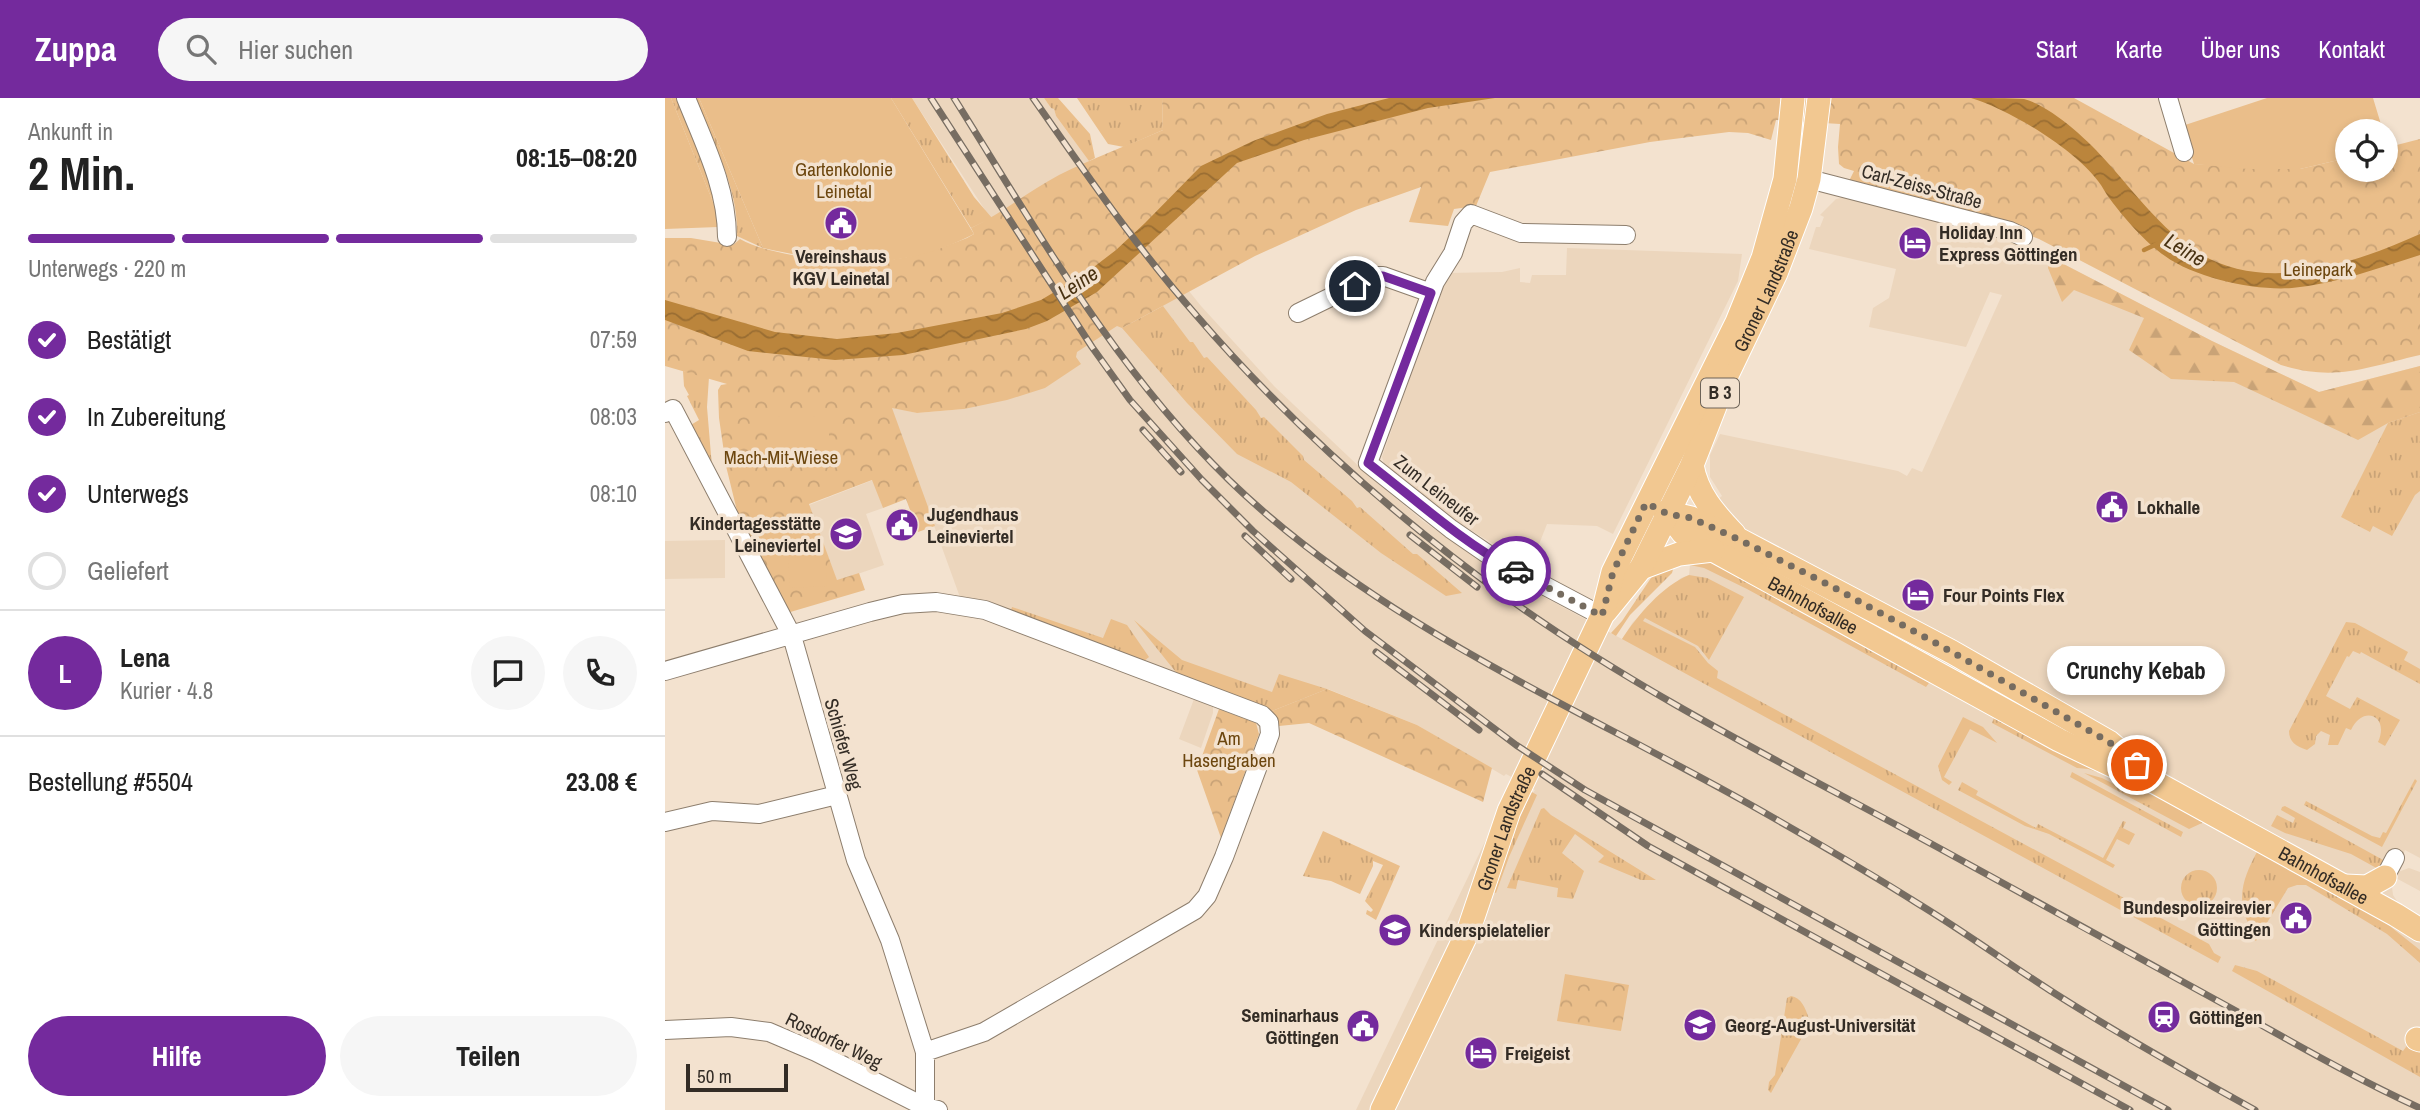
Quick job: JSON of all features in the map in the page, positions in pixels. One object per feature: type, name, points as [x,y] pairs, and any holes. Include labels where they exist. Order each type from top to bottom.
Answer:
[{"type":"main road","name":"Groner Landstraße","points":[[1382,1110],[1469,929],[1521,783],[1602,616],[1613,572],[1737,321],[1763,258],[1785,179],[1793,98]]},
{"type":"main road","name":"Groner Landstraße","points":[[1602,616],[1641,568],[1692,465],[1728,373],[1776,273],[1809,179],[1819,98]]},
{"type":"main road","points":[[1692,465],[1695,482],[1704,499],[1738,539]]},
{"type":"main road","name":"Bahnhofsallee","points":[[1646,503],[1668,514],[1691,518],[1738,539],[1831,586],[2109,742],[2151,780]]},
{"type":"main road","name":"Bahnhofsallee","points":[[1668,514],[1683,533],[1713,550],[2059,740],[2129,774],[2151,780],[2420,930]]},
{"type":"main road","points":[[1641,568],[1679,554],[1713,550]]},
{"type":"main road","points":[[1967,689],[1980,668]]},
{"type":"main road","points":[[2344,886],[2367,887],[2390,868],[2384,893],[2396,915]]},
{"type":"main road","name":"Groner Landstraße","points":[[1396,1110],[1413,1043]]},
{"type":"street","points":[[686,98],[717,175],[725,207],[727,237]]},
{"type":"street","points":[[2168,98],[2184,152]]},
{"type":"street","name":"Carl-Zeiss-Straße","points":[[1809,179],[2010,231],[2023,237]]},
{"type":"street","name":"Zum Leineufer","points":[[1602,616],[1496,561],[1368,463],[1431,293],[1453,253],[1463,223],[1471,214],[1521,233],[1626,235]]},
{"type":"street","points":[[1298,313],[1374,276],[1383,276],[1431,293]]},
{"type":"street","name":"Schiefer Weg","points":[[669,411],[792,636],[856,860],[890,940],[925,1052],[929,1109]]},
{"type":"street","points":[[665,671],[870,612],[903,604],[936,602],[985,610],[1044,631],[1262,715],[1269,722],[1270,734],[1248,794],[1207,896],[1195,910],[984,1032],[925,1052]]},
{"type":"street","points":[[665,822],[712,811],[759,814],[837,796]]},
{"type":"street","name":"Rosdorfer Weg","points":[[665,1030],[731,1027],[769,1032],[929,1109]]},
{"type":"shaded area","points":[[912,98],[1044,98],[1146,238],[1201,306],[1275,387],[1368,475],[1423,521],[1494,570],[1622,639],[1633,622],[1661,595],[1681,578],[1689,575],[1690,565],[1684,547],[1705,509],[1722,496],[1710,477],[1710,455],[1720,434],[1898,471],[1907,476],[1912,468],[1922,472],[2002,295],[1990,292],[1966,347],[1869,327],[1873,308],[1889,298],[1896,269],[1809,249],[1816,227],[1820,227],[1824,217],[1820,215],[1836,199],[1845,197],[2025,244],[2212,341],[2319,392],[2420,366],[2420,858],[2405,850],[2395,873],[2409,868],[2420,872],[2420,891],[2394,877],[2392,887],[2393,895],[2420,936],[2420,1032],[2414,1032],[2405,1049],[2420,1057],[2420,1110],[1356,1110],[1506,798],[1533,793],[1535,790],[1506,774],[1504,776],[1417,725],[1328,689],[1272,711],[993,606],[961,600],[891,407],[917,413],[964,409],[985,210]]},
{"type":"shaded area","points":[[1567,248],[1742,254],[1738,281],[1613,534],[1597,526],[1547,524],[1530,567],[1445,514],[1384,464],[1382,457],[1447,273],[1502,272],[1520,268],[1520,282],[1530,283],[1532,275],[1566,275]]},
{"type":"shaded area","name":"Kindertagesstätte Leineviertel","points":[[873,480],[883,508],[866,514],[884,565],[837,581],[809,505]]},
{"type":"shaded area","points":[[725,540],[725,578],[665,579],[665,541]]},
{"type":"shaded area","points":[[1194,699],[1213,707],[1201,748],[1179,739]]},
{"type":"green space","points":[[665,98],[671,98],[717,212],[718,227],[665,229]]},
{"type":"green space","points":[[671,98],[676,98],[719,198],[718,227],[717,212]]},
{"type":"green space","points":[[695,98],[699,98],[763,248],[737,236],[734,200],[729,183]]},
{"type":"green space","name":"Gartenkolonie Leinetal","points":[[699,98],[891,98],[974,234],[921,255],[870,262],[818,258],[763,248]]},
{"type":"green space","points":[[891,98],[912,98],[974,197],[992,218],[971,228]]},
{"type":"green space","points":[[1044,98],[1058,98],[1090,134],[1095,158],[1089,161]]},
{"type":"green space","points":[[1077,98],[1162,98],[1163,130],[1124,147],[1108,144]]},
{"type":"green space","name":"Leinepark","points":[[1162,98],[2074,98],[2194,164],[2300,169],[2335,161],[2335,182],[2398,182],[2398,145],[2420,139],[2420,355],[2351,371],[2318,372],[2281,365],[2039,239],[2006,226],[1849,181],[1854,171],[1839,164],[1840,124],[1776,120],[1771,140],[1748,133],[1729,132],[1650,142],[1490,172],[1476,206],[1454,209],[1448,226],[1409,222],[1421,187],[1356,210],[1255,256],[1122,328],[1117,326],[1077,352],[1076,357],[1081,364],[1045,388],[964,409],[917,413],[892,408],[935,526],[918,532],[906,499],[883,508],[872,480],[809,504],[837,580],[859,573],[865,590],[787,613],[739,519],[726,466],[719,418],[718,390],[721,385],[727,384],[665,366],[665,238],[691,238],[733,245],[740,239],[772,251],[838,262],[902,258],[967,238],[974,234],[971,228],[1059,175],[1163,130]]},
{"type":"green space","points":[[2267,98],[2373,98],[2379,119],[2335,119],[2335,161],[2300,169],[2248,169],[2194,164],[2182,126]]},
{"type":"green space","points":[[2050,257],[2212,341],[2319,392],[2420,366],[2420,412],[2388,423],[2358,440],[2234,382],[2171,379],[2129,350],[2144,318],[2074,290],[2062,302],[2048,268]]},
{"type":"green space","points":[[1163,306],[1204,358],[1207,357],[1261,418],[1264,417],[1304,460],[1357,508],[1360,507],[1462,593],[1446,596],[1381,553],[1291,482],[1237,454],[1187,403],[1122,328]]},
{"type":"green space","points":[[683,371],[709,377],[707,407],[712,467],[689,426],[699,420],[687,396],[689,395],[684,386]]},
{"type":"green space","points":[[2420,412],[2420,491],[2415,495],[2392,536],[2373,526],[2370,532],[2341,517],[2388,423]]},
{"type":"green space","points":[[768,417],[829,417],[829,446],[768,446]]},
{"type":"green space","points":[[825,555],[827,586],[790,588],[788,558]]},
{"type":"green space","points":[[1688,558],[1714,562],[1790,600],[1827,627],[1929,683],[1926,687],[1747,589],[1704,568],[1690,565]]},
{"type":"green space","points":[[1674,566],[1672,573],[1630,615],[1616,636],[1611,633],[1655,572]]},
{"type":"green space","points":[[1689,575],[1707,578],[1744,597],[1709,660],[1698,646],[1645,618],[1643,621],[1695,647],[1718,671],[1717,678],[2209,944],[2214,953],[2221,957],[2218,963],[1622,639],[1651,602],[1669,586]]},
{"type":"green space","points":[[1012,607],[1103,638],[1111,619],[1127,625],[1149,657],[1143,662],[1010,613]]},
{"type":"green space","points":[[1134,620],[1182,660],[1272,692],[1279,674],[1327,689],[1272,711],[1179,676]]},
{"type":"green space","points":[[2346,622],[2355,623],[2408,652],[2404,660],[2420,669],[2420,684],[2361,652],[2360,654],[2353,651],[2347,656],[2326,696],[2350,709],[2357,697],[2400,720],[2385,746],[2378,742],[2381,726],[2378,720],[2368,716],[2362,717],[2351,730],[2346,728],[2338,745],[2328,745],[2330,735],[2321,731],[2316,736],[2315,744],[2307,750],[2294,743],[2289,731]]},
{"type":"green space","points":[[1327,689],[1417,725],[1492,768],[1483,802],[1309,723],[1279,726],[1272,711]]},
{"type":"green space","name":"Am Hasengraben","points":[[1219,709],[1256,723],[1259,734],[1221,838],[1197,770]]},
{"type":"green space","points":[[1996,712],[2101,773],[2077,768],[1992,723]]},
{"type":"green space","points":[[1963,717],[1983,727],[1997,743],[1970,729],[1944,777],[1952,782],[1949,785],[1942,780],[1938,766]]},
{"type":"green space","points":[[2072,772],[2183,832],[2181,837],[2070,777]]},
{"type":"green space","points":[[2084,773],[2102,778],[2136,795],[2139,791],[2164,798],[2204,820],[2189,829]]},
{"type":"green space","points":[[2415,779],[2417,781],[2382,847],[2304,805],[2306,801],[2380,838],[2383,832],[2386,833]]},
{"type":"green space","points":[[1962,782],[1978,791],[1976,795],[2036,828],[2038,824],[2103,858],[2123,821],[2126,822],[2123,828],[2135,834],[2129,845],[2117,839],[2106,860],[2115,865],[2113,868],[1958,790]]},
{"type":"green space","points":[[1532,792],[1537,795],[1496,893],[1493,892],[1509,839]]},
{"type":"green space","points":[[2285,806],[2385,861],[2380,870],[2351,854],[2271,826],[2277,815],[2293,823],[2295,818],[2281,810]]},
{"type":"green space","points":[[1544,808],[1551,815],[1656,880],[1641,880],[1598,862],[1604,856],[1575,834],[1562,853],[1584,871],[1573,899],[1557,897],[1558,888],[1518,880],[1516,889],[1507,888],[1541,809]]},
{"type":"green space","points":[[1323,831],[1400,866],[1376,920],[1366,914],[1367,910],[1373,910],[1365,901],[1383,865],[1373,861],[1360,894],[1331,881],[1303,876]]},
{"type":"green space","points":[[2258,850],[2372,912],[2420,950],[2420,963],[2387,934],[2306,885],[2288,888],[2256,941],[2253,939],[2244,913],[2242,896],[2247,873]]},
{"type":"green space","points":[[2199,870],[2212,875],[2217,888],[2212,901],[2199,906],[2186,901],[2181,888],[2186,875]]},
{"type":"green space","points":[[2235,965],[2257,971],[2403,1051],[2409,1043],[2420,1048],[2420,1077],[2232,971]]},
{"type":"green space","points":[[1565,974],[1629,985],[1621,1031],[1557,1021]]},
{"type":"green space","points":[[1791,996],[1806,1010],[1810,1023],[1771,1093],[1768,1090],[1769,1082],[1775,1075],[1787,998]]},
{"type":"water","name":"Leine","points":[[1389,98],[1495,98],[1428,108],[1304,140],[1237,163],[1097,292],[1047,321],[1026,329],[903,355],[835,360],[748,351],[665,320],[665,300],[775,332],[837,339],[897,333],[1002,313],[1041,300],[1086,273],[1116,250],[1201,166],[1253,141],[1327,114]]},
{"type":"water","name":"Leine","points":[[1971,98],[2024,99],[2046,109],[2090,144],[2172,233],[2197,252],[2224,265],[2251,272],[2309,270],[2366,256],[2420,234],[2420,255],[2341,279],[2292,288],[2244,285],[2209,277],[2178,264],[2150,244],[2121,214],[2087,168],[2057,143],[2004,111]]},
{"type":"waterway","name":"Leine","points":[[2144,250],[2159,243]]},
{"type":"railway","points":[[931,98],[1092,347],[1130,400],[1202,480],[1253,531],[1365,631],[1516,745],[1585,790],[2168,1110]]},
{"type":"railway","points":[[954,98],[1080,298],[1114,346],[1188,437],[1229,480],[1289,533],[1353,581],[1420,625],[1827,849],[1934,914],[2101,1022],[2255,1110]]},
{"type":"railway","points":[[1033,98],[1153,263],[1268,394],[1386,503],[1512,601],[1675,705],[2323,1059],[2420,1108]]},
{"type":"railway","points":[[1143,430],[1181,472]]},
{"type":"railway","points":[[1410,535],[1477,587]]},
{"type":"railway","points":[[1245,536],[1291,579]]},
{"type":"railway","points":[[1376,652],[1479,730]]},
{"type":"railway","points":[[1542,774],[1648,846],[2130,1110]]},
{"type":"way so far","points":[[1516,571],[1602,616],[1613,572],[1646,503],[1668,514],[1691,518],[1738,539],[1831,586],[2109,742],[2137,765]]},
{"type":"place","name":"Vereinshaus KGV Leinetal","points":[[841,223]]},
{"type":"place","name":"Holiday Inn Express Göttingen","points":[[1915,243]]},
{"type":"place","name":"Lokhalle","points":[[2112,507]]},
{"type":"place","name":"Jugendhaus Leineviertel","points":[[902,525]]},
{"type":"place","name":"Kindertagesstätte Leineviertel","points":[[846,534]]},
{"type":"place","name":"Four Points Flex","points":[[1918,595]]},
{"type":"place","name":"Crunchy Kebab","points":[[2137,765]]},
{"type":"place","name":"Bundespolizeirevier Göttingen","points":[[2296,918]]},
{"type":"place","name":"Kinderspielatelier","points":[[1395,930]]},
{"type":"place","name":"Göttingen","points":[[2164,1017]]},
{"type":"place","name":"Georg-August-Universität","points":[[1700,1025]]},
{"type":"place","name":"Seminarhaus Göttingen","points":[[1363,1026]]},
{"type":"place","name":"Freigeist","points":[[1481,1053]]},
{"type":"route","points":[[1355,286],[1374,276],[1383,276],[1431,293],[1368,463],[1451,529],[1496,561],[1516,571]]},
{"type":"park label","name":"Mach-Mit-Wiese","points":[[781,457]]}]
